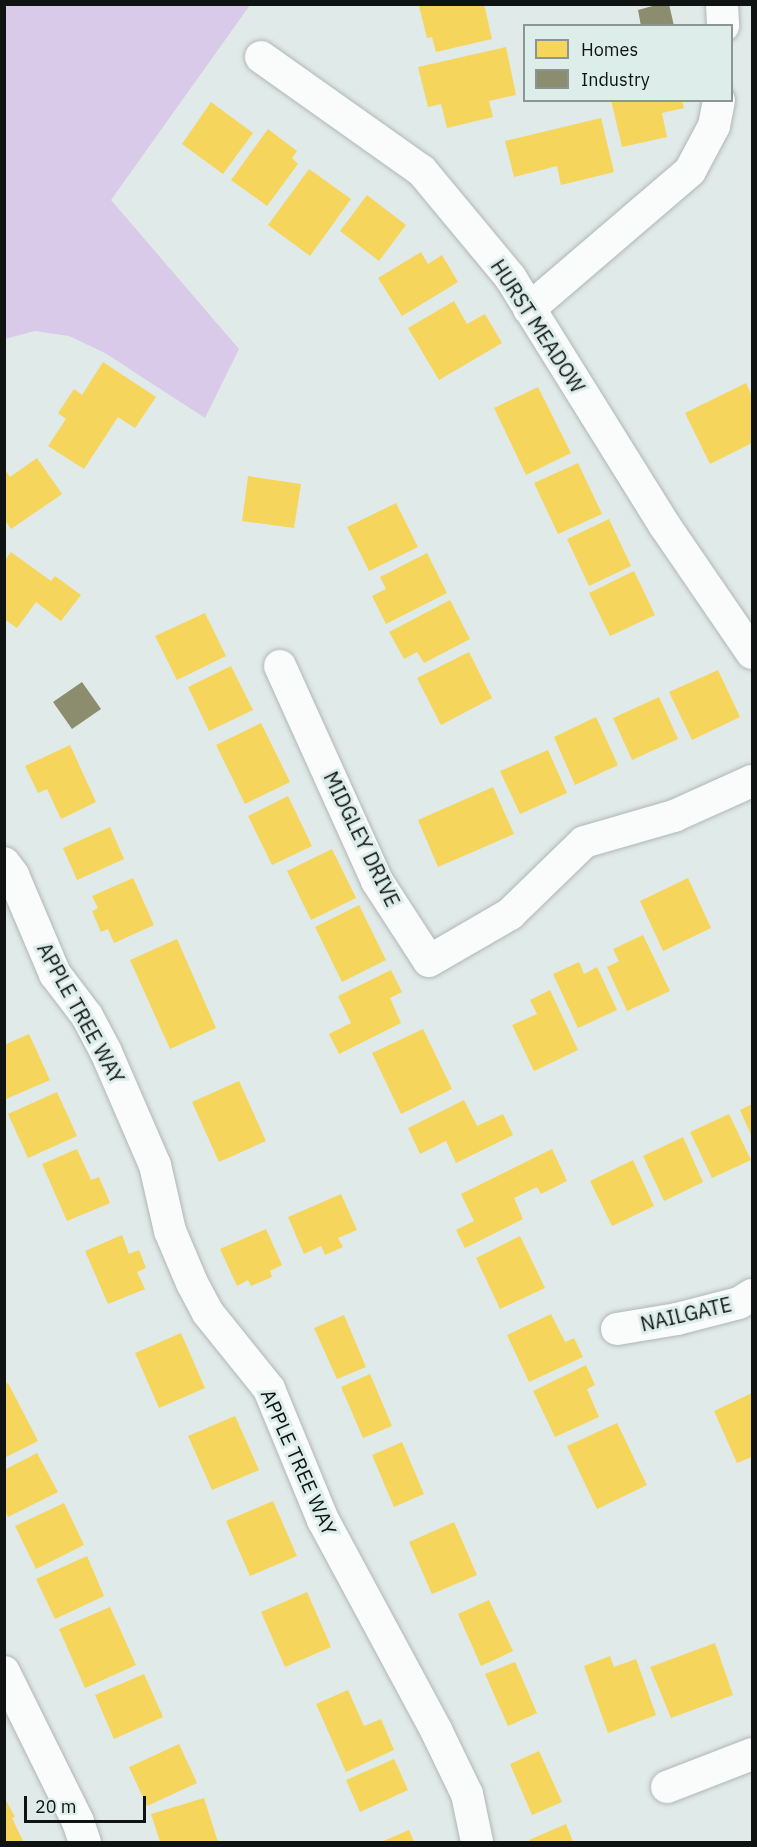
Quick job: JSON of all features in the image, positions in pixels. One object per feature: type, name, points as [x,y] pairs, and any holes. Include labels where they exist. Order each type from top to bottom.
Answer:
[{"type":"street","points":[[722,4],[723,24]]},
{"type":"street","name":"HURST MEADOW","points":[[261,57],[422,171],[510,277],[664,526],[753,653]]},
{"type":"street","points":[[530,309],[690,171],[714,126],[719,102]]},
{"type":"street","name":"MIDGLEY DRIVE","points":[[280,666],[377,880],[429,961],[510,914],[584,842],[674,816],[753,781]]},
{"type":"street","name":"APPLE TREE WAY","points":[[4,863],[13,875],[55,974],[87,1016],[106,1052],[155,1165],[170,1231],[192,1283],[208,1312],[270,1389],[323,1520],[436,1730],[467,1794],[477,1842]]},
{"type":"street","name":"NAILGATE","points":[[617,1329],[676,1319],[739,1303],[753,1295]]},
{"type":"street","points":[[4,1672],[86,1842]]},
{"type":"street","points":[[666,1787],[753,1754]]},
{"type":"shaded area","points":[[5,4],[250,5],[111,200],[239,349],[205,418],[105,353],[69,336],[35,331],[5,339]]},
{"type":"building: Homes","points":[[424,4],[484,4],[492,39],[436,52],[432,37],[427,38],[419,6]]},
{"type":"building: Homes","points":[[506,47],[516,95],[489,101],[493,117],[447,128],[441,104],[428,107],[418,67]]},
{"type":"building: Homes","points":[[211,102],[253,133],[223,174],[182,144]]},
{"type":"building: Homes","points":[[611,102],[682,102],[684,108],[662,113],[667,137],[622,147]]},
{"type":"building: Homes","points":[[601,118],[614,172],[561,185],[557,166],[514,177],[505,141]]},
{"type":"building: Homes","points":[[268,129],[297,151],[292,158],[298,164],[267,206],[231,180]]},
{"type":"building: Homes","points":[[309,169],[351,199],[310,256],[268,225]]},
{"type":"building: Homes","points":[[367,195],[406,225],[379,261],[340,231]]},
{"type":"building: Homes","points":[[421,252],[428,264],[442,255],[458,282],[402,316],[378,278]]},
{"type":"building: Homes","points":[[454,301],[467,324],[485,314],[502,343],[439,380],[408,328]]},
{"type":"building: Homes","points":[[103,362],[156,397],[135,428],[118,417],[84,469],[48,446],[66,419],[58,413],[74,389],[82,395]]},
{"type":"building: Homes","points":[[746,383],[752,396],[752,443],[710,464],[685,413]]},
{"type":"building: Homes","points":[[538,387],[571,453],[526,475],[494,408]]},
{"type":"building: Homes","points":[[37,458],[62,494],[11,529],[4,519],[4,468],[10,477]]},
{"type":"building: Homes","points":[[578,463],[602,514],[558,534],[534,483]]},
{"type":"building: Homes","points":[[248,476],[301,484],[294,528],[242,521]]},
{"type":"building: Homes","points":[[396,503],[418,547],[369,571],[347,527]]},
{"type":"building: Homes","points":[[609,519],[631,566],[589,586],[567,539]]},
{"type":"building: Homes","points":[[11,552],[51,581],[55,576],[81,595],[61,621],[36,602],[17,628],[4,619],[4,561]]},
{"type":"building: Homes","points":[[427,553],[447,593],[386,624],[372,596],[386,589],[380,577]]},
{"type":"building: Homes","points":[[634,571],[655,615],[610,636],[589,593]]},
{"type":"building: Homes","points":[[450,600],[470,639],[424,663],[417,652],[404,659],[389,632]]},
{"type":"building: Homes","points":[[205,613],[226,656],[177,680],[155,636]]},
{"type":"building: Homes","points":[[469,652],[492,698],[441,725],[417,678]]},
{"type":"building: Homes","points":[[231,666],[253,710],[209,731],[188,687]]},
{"type":"building: Homes","points":[[718,670],[740,717],[692,740],[669,692]]},
{"type":"building: Homes","points":[[659,697],[678,739],[632,760],[613,718]]},
{"type":"building: Homes","points":[[596,717],[618,765],[575,785],[554,737]]},
{"type":"building: Homes","points":[[261,723],[290,782],[245,804],[216,745]]},
{"type":"building: Homes","points":[[70,745],[96,802],[61,819],[47,789],[38,793],[25,766]]},
{"type":"building: Homes","points":[[548,750],[567,793],[520,814],[500,771]]},
{"type":"building: Homes","points":[[493,787],[514,834],[438,867],[418,820]]},
{"type":"building: Homes","points":[[288,796],[312,846],[272,865],[248,816]]},
{"type":"building: Homes","points":[[110,827],[124,859],[77,880],[63,848]]},
{"type":"building: Homes","points":[[332,849],[356,898],[311,920],[287,871]]},
{"type":"building: Homes","points":[[133,878],[154,925],[114,943],[108,929],[101,932],[92,911],[98,908],[92,896]]},
{"type":"building: Homes","points":[[688,878],[711,928],[663,951],[640,901]]},
{"type":"building: Homes","points":[[359,905],[386,960],[342,982],[315,927]]},
{"type":"building: Homes","points":[[643,935],[670,991],[627,1011],[607,967],[619,961],[613,949]]},
{"type":"building: Homes","points":[[177,939],[216,1028],[170,1049],[130,960]]},
{"type":"building: Homes","points":[[579,962],[584,974],[597,967],[617,1010],[578,1028],[553,974]]},
{"type":"building: Homes","points":[[391,970],[402,992],[390,998],[401,1023],[339,1054],[329,1034],[351,1023],[338,996]]},
{"type":"building: Homes","points":[[550,990],[578,1050],[534,1071],[512,1025],[537,1014],[530,1000]]},
{"type":"building: Homes","points":[[423,1029],[452,1089],[401,1114],[372,1053]]},
{"type":"building: Homes","points":[[29,1034],[50,1080],[4,1100],[4,1045]]},
{"type":"building: Homes","points":[[239,1081],[266,1141],[219,1162],[192,1102]]},
{"type":"building: Homes","points":[[57,1092],[77,1136],[28,1158],[8,1114]]},
{"type":"building: Homes","points":[[464,1100],[477,1126],[503,1114],[513,1135],[456,1163],[446,1141],[420,1154],[408,1128]]},
{"type":"building: Homes","points":[[752,1104],[752,1137],[740,1110]]},
{"type":"building: Homes","points":[[729,1114],[751,1160],[712,1178],[690,1132]]},
{"type":"building: Homes","points":[[683,1137],[703,1182],[664,1201],[643,1156]]},
{"type":"building: Homes","points":[[77,1149],[91,1180],[99,1177],[110,1203],[67,1221],[42,1164]]},
{"type":"building: Homes","points":[[552,1149],[567,1181],[541,1194],[537,1187],[514,1198],[523,1219],[465,1248],[456,1230],[474,1221],[461,1194]]},
{"type":"building: Homes","points":[[633,1160],[654,1206],[612,1226],[590,1181]]},
{"type":"building: Homes","points":[[341,1194],[357,1230],[338,1238],[343,1247],[325,1255],[321,1246],[304,1254],[288,1217]]},
{"type":"building: Homes","points":[[266,1229],[282,1265],[270,1271],[272,1277],[251,1286],[248,1280],[237,1286],[220,1249]]},
{"type":"building: Homes","points":[[122,1235],[129,1254],[139,1250],[146,1268],[137,1272],[145,1289],[108,1304],[85,1251]]},
{"type":"building: Homes","points":[[520,1236],[545,1288],[500,1309],[476,1258]]},
{"type":"building: Homes","points":[[551,1314],[565,1342],[574,1338],[583,1357],[529,1382],[507,1335]]},
{"type":"building: Homes","points":[[344,1315],[366,1367],[337,1379],[314,1328]]},
{"type":"building: Homes","points":[[181,1333],[205,1388],[159,1408],[135,1353]]},
{"type":"building: Homes","points":[[586,1365],[595,1385],[587,1389],[599,1417],[555,1437],[533,1391]]},
{"type":"building: Homes","points":[[370,1374],[392,1426],[363,1438],[341,1387]]},
{"type":"building: Homes","points":[[8,1383],[38,1441],[4,1458],[4,1385]]},
{"type":"building: Homes","points":[[752,1393],[752,1457],[737,1463],[714,1411]]},
{"type":"building: Homes","points":[[235,1416],[259,1470],[212,1490],[188,1436]]},
{"type":"building: Homes","points":[[617,1423],[647,1485],[597,1509],[567,1446]]},
{"type":"building: Homes","points":[[402,1442],[424,1494],[394,1507],[372,1455]]},
{"type":"building: Homes","points":[[37,1453],[58,1492],[8,1517],[4,1510],[4,1470]]},
{"type":"building: Homes","points":[[273,1501],[297,1556],[250,1576],[226,1521]]},
{"type":"building: Homes","points":[[64,1503],[84,1545],[36,1569],[15,1526]]},
{"type":"building: Homes","points":[[454,1522],[477,1575],[432,1594],[409,1542]]},
{"type":"building: Homes","points":[[87,1556],[104,1596],[55,1619],[36,1579]]},
{"type":"building: Homes","points":[[307,1592],[331,1647],[285,1667],[261,1612]]},
{"type":"building: Homes","points":[[489,1600],[513,1651],[481,1666],[458,1614]]},
{"type":"building: Homes","points":[[110,1607],[136,1665],[85,1688],[59,1629]]},
{"type":"building: Homes","points":[[715,1643],[733,1695],[671,1718],[650,1667]]},
{"type":"building: Homes","points":[[610,1656],[614,1667],[636,1659],[656,1715],[608,1733],[584,1666]]},
{"type":"building: Homes","points":[[515,1662],[537,1713],[508,1726],[485,1674]]},
{"type":"building: Homes","points":[[144,1674],[163,1717],[114,1739],[95,1695]]},
{"type":"building: Homes","points":[[348,1690],[364,1726],[381,1719],[394,1750],[346,1772],[316,1704]]},
{"type":"building: Homes","points":[[179,1744],[197,1783],[147,1806],[129,1767]]},
{"type":"building: Homes","points":[[539,1751],[562,1802],[532,1815],[510,1764]]},
{"type":"building: Homes","points":[[394,1759],[408,1790],[360,1812],[346,1780]]},
{"type":"building: Homes","points":[[4,1797],[15,1817],[12,1818],[23,1841],[4,1842]]},
{"type":"building: Homes","points":[[204,1798],[218,1842],[160,1842],[151,1814]]},
{"type":"building: Homes","points":[[566,1824],[573,1842],[530,1842],[529,1840]]},
{"type":"building: Homes","points":[[409,1830],[414,1842],[381,1842]]},
{"type":"building: Industry","points":[[669,4],[674,24],[641,24],[638,10]]},
{"type":"building: Industry","points":[[82,682],[101,709],[72,729],[53,702]]}]
